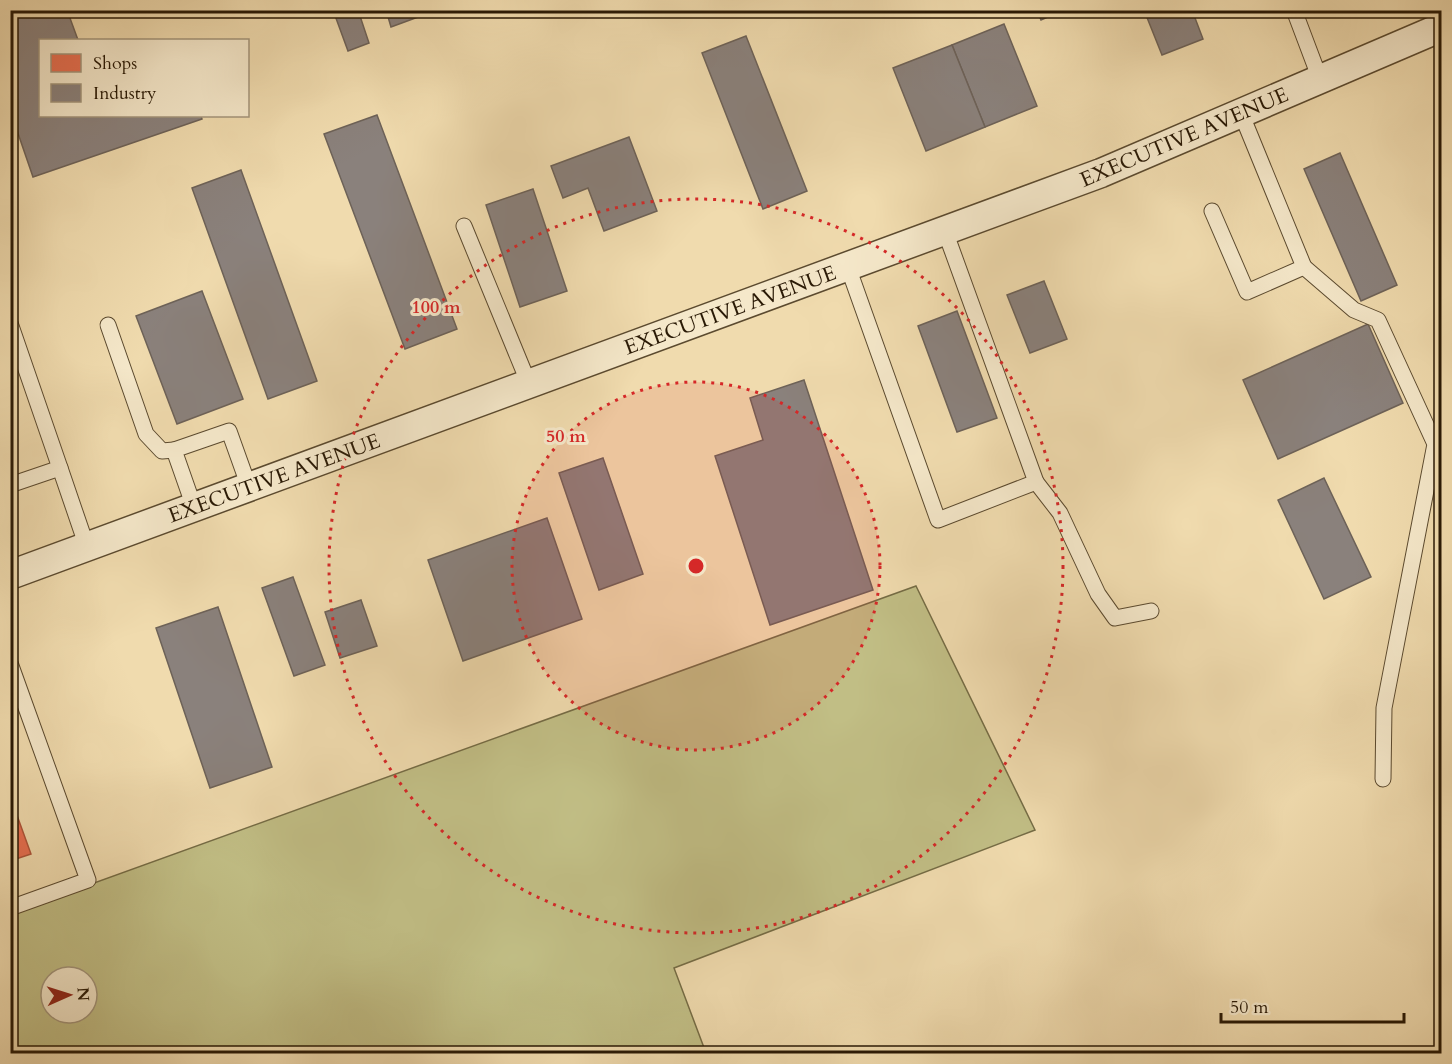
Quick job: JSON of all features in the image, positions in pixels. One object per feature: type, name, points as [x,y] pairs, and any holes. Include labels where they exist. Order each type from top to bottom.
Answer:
[{"type":"street","name":"EXECUTIVE AVENUE","points":[[10,575],[1101,173],[1442,27]]},
{"type":"lane","points":[[1294,10],[1320,79]]},
{"type":"lane","points":[[1241,113],[1304,267],[1354,310],[1378,320],[1435,444],[1384,708],[1383,779]]},
{"type":"lane","points":[[1212,211],[1247,292],[1304,267]]},
{"type":"lane","points":[[464,226],[529,384]]},
{"type":"lane","points":[[945,231],[1036,482],[1060,513],[1098,594],[1115,618],[1151,611]]},
{"type":"lane","points":[[848,267],[938,520],[1036,482]]},
{"type":"lane","points":[[10,323],[87,547]]},
{"type":"lane","points":[[108,325],[146,434],[162,451],[174,450],[229,431],[249,487]]},
{"type":"lane","points":[[174,450],[194,507]]},
{"type":"lane","points":[[10,485],[60,468]]},
{"type":"lane","points":[[10,663],[88,880],[10,908]]},
{"type":"shaded area","points":[[916,586],[1035,830],[674,968],[706,1053],[11,1054],[11,913]]},
{"type":"building: Shops","points":[[10,796],[31,854],[10,861]]},
{"type":"building: Industry","points":[[10,10],[67,10],[78,39],[39,39],[39,117],[201,117],[202,119],[33,177],[10,110]]},
{"type":"building: Industry","points":[[333,10],[358,10],[369,43],[348,51]]},
{"type":"building: Industry","points":[[386,10],[428,10],[429,13],[391,27]]},
{"type":"building: Industry","points":[[1037,10],[1064,10],[1041,20]]},
{"type":"building: Industry","points":[[1144,10],[1192,10],[1203,39],[1162,55]]},
{"type":"building: Industry","points":[[1004,24],[1037,106],[985,127],[952,45]]},
{"type":"building: Industry","points":[[746,36],[807,191],[763,209],[702,53]]},
{"type":"building: Industry","points":[[952,45],[985,127],[926,151],[893,68]]},
{"type":"building: Industry","points":[[377,115],[457,329],[405,349],[324,134]]},
{"type":"building: Industry","points":[[629,137],[657,211],[604,231],[588,188],[563,198],[551,166]]},
{"type":"building: Industry","points":[[1340,153],[1397,285],[1361,301],[1304,169]]},
{"type":"building: Industry","points":[[241,170],[317,381],[268,399],[192,188]]},
{"type":"building: Industry","points":[[533,189],[567,291],[520,307],[486,205]]},
{"type":"building: Industry","points":[[1044,281],[1067,339],[1030,353],[1007,295]]},
{"type":"building: Industry","points":[[202,291],[243,399],[177,424],[136,316]]},
{"type":"building: Industry","points":[[957,311],[997,418],[957,432],[918,326]]},
{"type":"building: Industry","points":[[1368,324],[1403,403],[1278,459],[1243,380]]},
{"type":"building: Industry","points":[[804,380],[873,590],[770,625],[715,456],[763,440],[750,398]]},
{"type":"building: Industry","points":[[603,458],[643,574],[599,590],[559,473]]},
{"type":"building: Industry","points":[[1324,478],[1371,577],[1324,599],[1278,500]]},
{"type":"building: Industry","points":[[547,518],[582,619],[463,661],[428,560]]},
{"type":"building: Industry","points":[[293,577],[325,665],[294,676],[262,588]]},
{"type":"building: Industry","points":[[361,600],[377,646],[340,658],[325,612]]},
{"type":"building: Industry","points":[[218,607],[272,767],[210,788],[156,628]]}]
